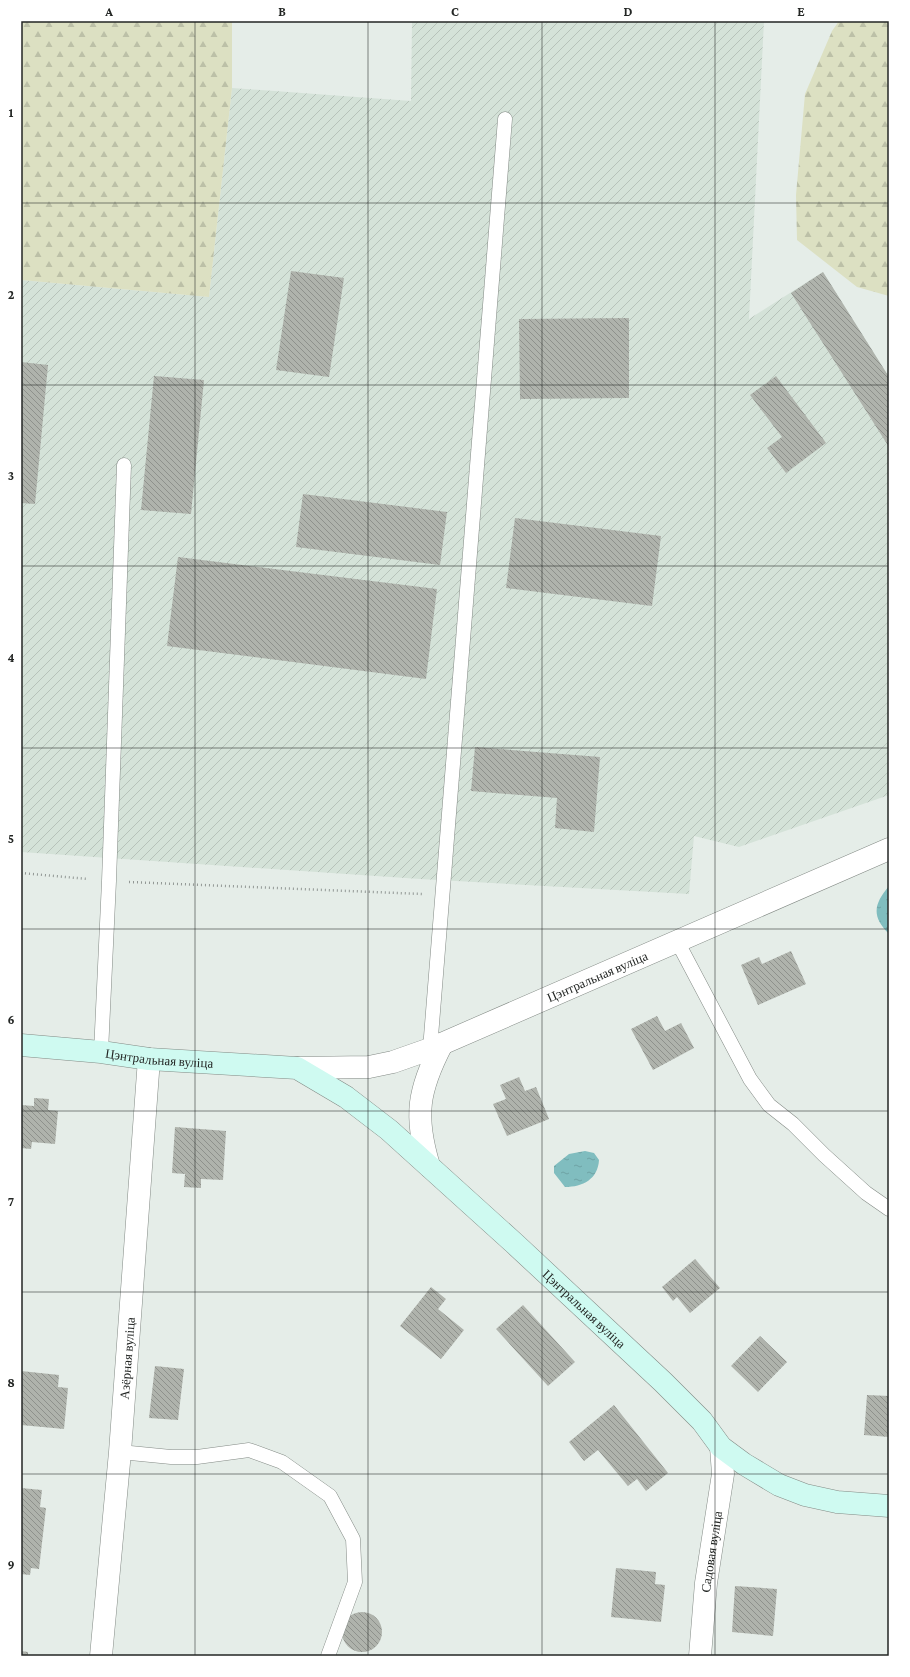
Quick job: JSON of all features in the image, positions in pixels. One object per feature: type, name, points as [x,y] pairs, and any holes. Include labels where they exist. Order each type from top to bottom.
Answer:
[{"type":"street","name":"Цэнтральная вуліца","points":[[21,1045],[101,1052],[149,1059],[297,1068],[369,1067],[393,1062],[436,1046],[889,849]]},
{"type":"street","points":[[429,1166],[420,1131],[421,1096],[436,1046]]},
{"type":"street","name":"Азёрная вуліца","points":[[101,1656],[120,1452],[149,1059]]},
{"type":"street","name":"Цэнтральная вуліца","points":[[297,1068],[346,1097],[429,1166],[682,1400],[702,1421],[721,1447],[779,1485],[805,1495],[837,1502],[889,1506]]},
{"type":"street","name":"Садовая вуліца","points":[[700,1656],[707,1575],[723,1474],[721,1447]]},
{"type":"lane","points":[[436,1046],[442,895],[505,119]]},
{"type":"lane","points":[[101,1052],[109,881],[124,465]]},
{"type":"lane","points":[[677,941],[750,1079],[769,1104],[793,1124],[824,1155],[866,1193],[889,1209]]},
{"type":"lane","points":[[120,1452],[171,1458],[197,1457],[249,1450],[282,1462],[330,1496],[353,1539],[355,1582],[328,1656]]},
{"type":"path","points":[[21,873],[109,881],[442,895]]},
{"type":"shaded area","points":[[412,21],[764,21],[749,319],[823,272],[889,377],[889,795],[739,847],[694,836],[689,894],[420,879],[21,852],[21,280],[209,297],[232,88],[411,101]]},
{"type":"green space","points":[[21,21],[232,21],[232,88],[209,297],[21,280]]},
{"type":"green space","points":[[839,21],[889,21],[889,296],[857,287],[797,240],[796,195],[805,94],[832,31]]},
{"type":"water","points":[[889,886],[889,934],[879,921],[877,910],[880,899]]},
{"type":"water","points":[[585,1151],[594,1153],[599,1160],[596,1172],[588,1181],[572,1187],[565,1187],[554,1173],[554,1166],[569,1154]]},
{"type":"building","points":[[291,271],[344,278],[329,377],[276,370]]},
{"type":"building","points":[[823,272],[889,377],[889,447],[791,293]]},
{"type":"building","points":[[629,318],[629,398],[520,399],[519,319]]},
{"type":"building","points":[[21,362],[48,365],[35,504],[21,503]]},
{"type":"building","points":[[154,376],[204,380],[191,514],[141,510]]},
{"type":"building","points":[[776,376],[826,443],[786,473],[767,448],[782,437],[750,395]]},
{"type":"building","points":[[303,494],[447,512],[440,565],[296,547]]},
{"type":"building","points":[[515,518],[661,536],[652,606],[506,588]]},
{"type":"building","points":[[178,557],[437,589],[426,679],[167,646]]},
{"type":"building","points":[[475,747],[600,757],[594,832],[555,828],[557,798],[471,791]]},
{"type":"building","points":[[791,951],[806,984],[758,1005],[741,965],[759,957],[762,964]]},
{"type":"building","points":[[657,1016],[665,1031],[681,1023],[694,1048],[653,1070],[631,1029]]},
{"type":"building","points":[[519,1077],[525,1091],[536,1087],[549,1119],[507,1136],[493,1104],[506,1099],[500,1085]]},
{"type":"building","points":[[34,1098],[49,1099],[48,1110],[58,1111],[55,1144],[32,1142],[31,1149],[21,1148],[21,1105],[34,1106]]},
{"type":"building","points":[[175,1127],[226,1131],[223,1180],[201,1179],[201,1188],[184,1187],[185,1174],[172,1173]]},
{"type":"building","points":[[695,1259],[720,1288],[690,1313],[677,1297],[673,1301],[662,1287]]},
{"type":"building","points":[[431,1287],[446,1299],[438,1309],[464,1330],[441,1359],[400,1326]]},
{"type":"building","points":[[523,1305],[575,1362],[548,1386],[496,1329]]},
{"type":"building","points":[[760,1336],[787,1362],[758,1392],[731,1366]]},
{"type":"building","points":[[155,1366],[184,1369],[178,1420],[149,1418]]},
{"type":"building","points":[[21,1371],[59,1375],[58,1387],[68,1388],[64,1429],[21,1425]]},
{"type":"building","points":[[867,1395],[889,1396],[889,1437],[864,1435]]},
{"type":"building","points":[[614,1405],[668,1473],[646,1491],[637,1479],[628,1486],[598,1450],[584,1461],[569,1442]]},
{"type":"building","points":[[21,1488],[42,1490],[40,1507],[46,1508],[39,1569],[31,1568],[30,1575],[21,1574]]},
{"type":"building","points":[[616,1568],[656,1572],[655,1584],[665,1585],[661,1622],[611,1617]]},
{"type":"building","points":[[735,1586],[777,1589],[773,1636],[732,1632]]},
{"type":"building","points":[[366,1612],[373,1615],[379,1621],[382,1632],[381,1640],[373,1649],[366,1652],[358,1652],[351,1649],[343,1640],[342,1628],[345,1621],[354,1613]]},
{"type":"building","points":[[21,1651],[28,1652],[28,1656],[21,1656]]}]
